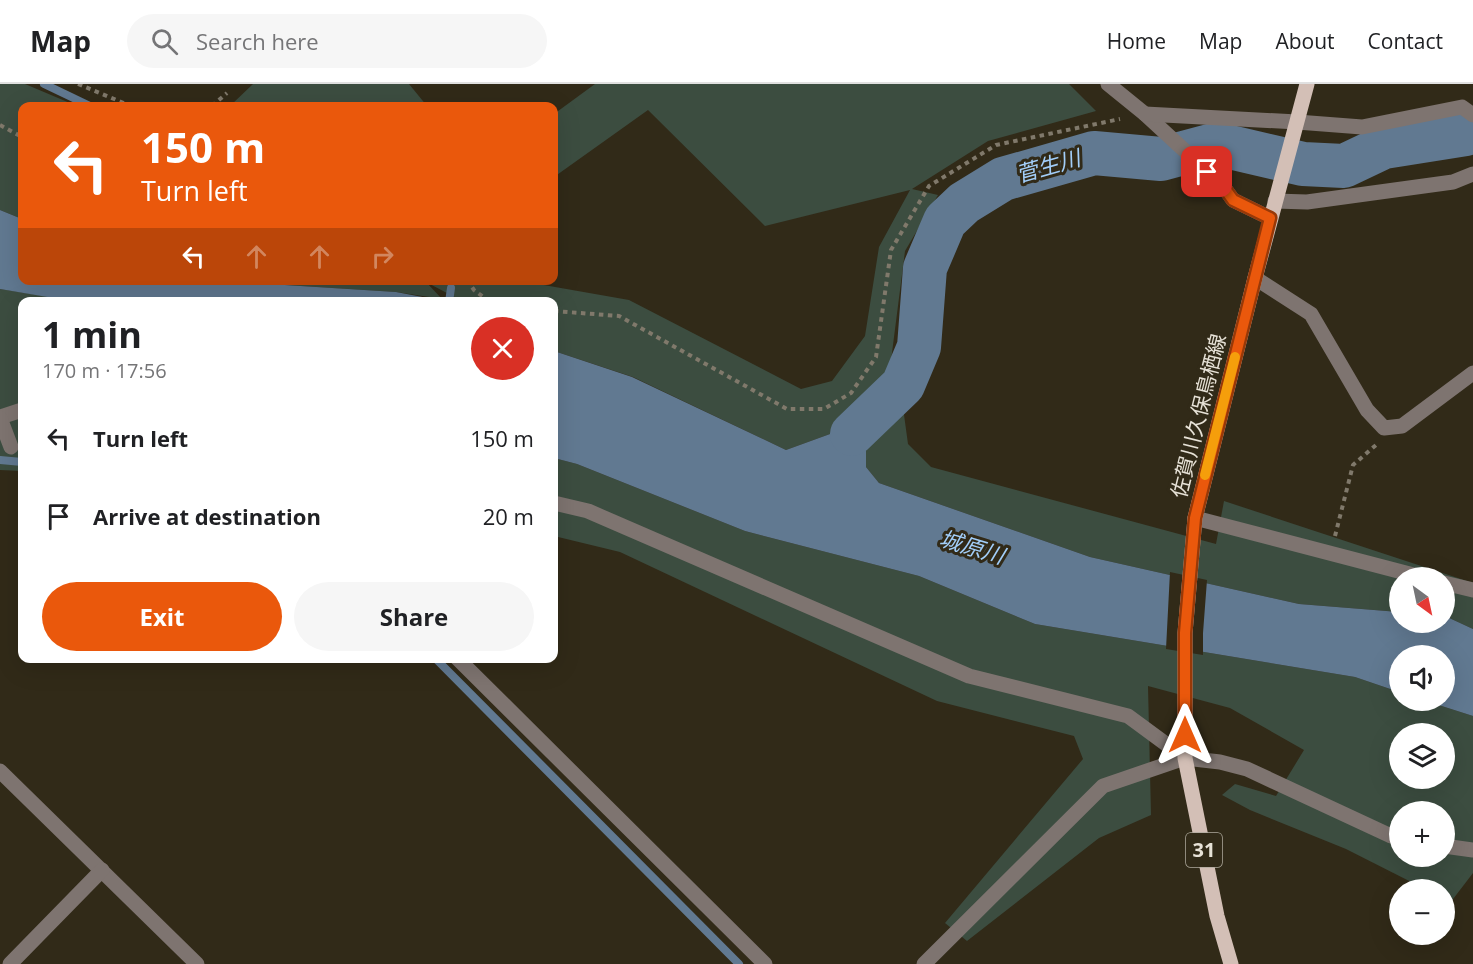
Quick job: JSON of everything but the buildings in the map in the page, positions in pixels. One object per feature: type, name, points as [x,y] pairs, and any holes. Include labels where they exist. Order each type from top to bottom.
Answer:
[{"type":"main road","name":"31","points":[[1275,201],[1307,84]]},
{"type":"main road","name":"佐賀川久保鳥栖線","points":[[1231,964],[1217,916],[1185,758],[1185,633],[1195,518],[1275,201]]},
{"type":"street","points":[[1108,84],[1145,114],[1223,186],[1233,200],[1270,218]]},
{"type":"street","points":[[1145,114],[1297,122],[1362,128],[1468,111]]},
{"type":"street","points":[[1275,201],[1307,202],[1454,182],[1473,174]]},
{"type":"street","points":[[1255,278],[1311,314],[1367,410],[1384,428],[1402,426],[1473,373]]},
{"type":"street","points":[[11,447],[0,418],[18,411]]},
{"type":"street","points":[[558,504],[588,511],[969,676],[1128,716],[1185,758]]},
{"type":"street","points":[[1195,518],[1389,569]]},
{"type":"street","points":[[1455,585],[1473,590]]},
{"type":"street","points":[[462,663],[765,964]]},
{"type":"street","points":[[924,964],[1103,786],[1185,758],[1220,762],[1247,769],[1389,835]]},
{"type":"street","points":[[0,771],[197,964]]},
{"type":"street","points":[[1455,848],[1473,850]]},
{"type":"street","points":[[10,964],[102,870]]},
{"type":"path","points":[[78,84],[121,102]]},
{"type":"path","points":[[217,102],[227,93]]},
{"type":"path","points":[[558,311],[619,316],[787,409],[824,409],[851,393],[876,357],[891,250],[929,186],[996,145],[1145,114]]},
{"type":"path","points":[[0,125],[18,135]]},
{"type":"path","points":[[471,285],[483,297]]},
{"type":"path","points":[[1330,553],[1353,465],[1377,445],[1384,428]]},
{"type":"green space","points":[[0,84],[25,84],[68,102],[18,102],[18,217],[0,210]]},
{"type":"green space","points":[[253,84],[409,84],[424,102],[234,102]]},
{"type":"green space","points":[[595,84],[1069,84],[1096,111],[988,141],[912,189],[938,195],[905,251],[888,384],[841,430],[786,450],[633,377],[558,352],[558,297],[454,297],[432,285],[544,285],[629,300],[801,389],[832,381],[865,336],[879,247],[910,190],[765,226],[648,110],[558,174],[558,111]]},
{"type":"green space","points":[[285,285],[429,285],[440,297]]},
{"type":"green space","points":[[0,289],[51,297],[18,297],[18,471],[0,470]]},
{"type":"green space","points":[[902,400],[908,444],[931,467],[1216,544],[1224,501],[1424,567],[1389,567],[1389,611],[1299,604],[1090,557],[879,483],[866,467],[866,443]]},
{"type":"green space","points":[[558,459],[577,464],[745,531],[919,576],[1035,624],[1355,677],[1389,689],[1389,711],[1455,710],[1473,716],[1473,873],[1455,896],[1455,879],[1405,879],[1346,849],[1250,810],[1222,795],[1235,784],[1276,796],[1304,750],[1230,708],[1148,686],[1151,815],[1099,838],[967,941],[945,923],[1083,759],[1074,736],[937,701],[620,552],[558,537]]},
{"type":"green space","points":[[1455,577],[1473,583],[1473,629],[1455,621]]},
{"type":"water","points":[[0,210],[18,217],[18,285],[285,285],[396,292],[423,297],[47,297],[0,289]]},
{"type":"water","name":"城原川","points":[[558,352],[632,377],[786,450],[841,430],[888,384],[902,400],[866,443],[866,467],[879,483],[1090,557],[1299,604],[1389,611],[1389,633],[1455,633],[1455,621],[1473,629],[1473,716],[1455,710],[1455,645],[1389,645],[1389,689],[1355,677],[1035,624],[919,576],[745,531],[577,464],[558,459]]},
{"type":"pier","points":[[1170,572],[1207,580],[1203,655],[1166,649]]},
{"type":"waterway","points":[[44,84],[82,102]]},
{"type":"waterway","name":"菅生川","points":[[852,434],[903,385],[919,347],[925,268],[945,221],[964,203],[1003,179],[1094,153],[1161,159],[1217,144],[1303,164],[1344,166],[1384,147],[1466,134],[1473,129]]},
{"type":"waterway","points":[[450,297],[451,288]]},
{"type":"waterway","points":[[0,460],[18,462]]},
{"type":"waterway","points":[[440,663],[739,964]]},
{"type":"slow traffic","points":[[1205,475],[1235,357]]},
{"type":"route","points":[[1185,735],[1185,633],[1195,518],[1270,218],[1233,200],[1223,186],[1207,172]]}]
